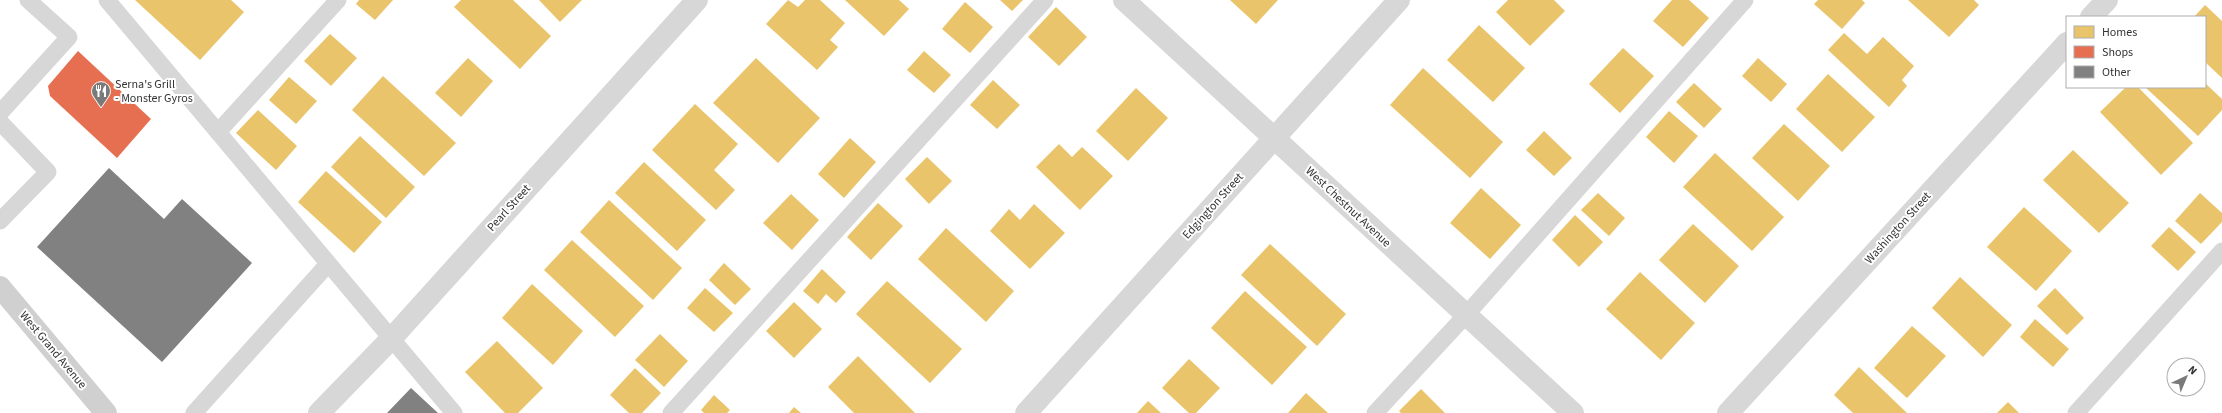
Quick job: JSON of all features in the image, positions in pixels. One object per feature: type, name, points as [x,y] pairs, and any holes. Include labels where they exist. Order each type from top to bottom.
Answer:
[{"type":"main road","name":"West Grand Avenue","points":[[0,288],[106,413]]},
{"type":"street","name":"Pearl Street","points":[[319,413],[391,339],[697,0]]},
{"type":"street","name":"West Chestnut Avenue","points":[[1124,0],[1573,413]]},
{"type":"street","name":"Edgington Street","points":[[1026,413],[1399,0]]},
{"type":"street","points":[[2092,16],[2106,0]]},
{"type":"street","name":"Washington Street","points":[[1728,413],[2066,44]]},
{"type":"lane","points":[[0,113],[69,37],[28,0]]},
{"type":"lane","points":[[107,0],[454,413]]},
{"type":"lane","points":[[218,132],[338,0]]},
{"type":"lane","points":[[671,413],[1045,0]]},
{"type":"lane","points":[[1375,413],[1466,315],[1745,0]]},
{"type":"lane","points":[[0,122],[48,172],[0,221]]},
{"type":"lane","points":[[2076,413],[2222,251]]},
{"type":"lane","points":[[194,413],[328,264]]},
{"type":"building: Homes","points":[[135,0],[231,0],[244,12],[200,60]]},
{"type":"building: Homes","points":[[359,0],[393,0],[375,20],[356,4]]},
{"type":"building: Homes","points":[[461,0],[513,0],[551,36],[520,69],[454,7]]},
{"type":"building: Homes","points":[[539,0],[582,0],[560,22]]},
{"type":"building: Homes","points":[[788,0],[798,7],[805,0],[820,0],[845,23],[830,40],[838,47],[817,70],[766,24]]},
{"type":"building: Homes","points":[[845,0],[899,0],[909,9],[884,36]]},
{"type":"building: Homes","points":[[1000,0],[1023,0],[1012,11]]},
{"type":"building: Homes","points":[[1230,0],[1278,0],[1256,24]]},
{"type":"building: Homes","points":[[1508,0],[1554,0],[1565,11],[1530,46],[1496,12]]},
{"type":"building: Homes","points":[[1672,0],[1689,0],[1709,18],[1683,47],[1653,21]]},
{"type":"building: Homes","points":[[1818,0],[1862,0],[1865,3],[1842,29],[1814,4]]},
{"type":"building: Homes","points":[[1908,0],[1974,0],[1979,5],[1949,37]]},
{"type":"building: Homes","points":[[965,2],[993,27],[970,53],[942,29]]},
{"type":"building: Homes","points":[[2205,5],[2222,21],[2222,78],[2206,63],[2206,16],[2195,16]]},
{"type":"building: Homes","points":[[1056,7],[1087,37],[1059,66],[1028,37]]},
{"type":"building: Homes","points":[[1479,25],[1525,68],[1493,102],[1447,60]]},
{"type":"building: Homes","points":[[1844,33],[1867,54],[1883,37],[1914,66],[1902,80],[1907,86],[1889,107],[1828,50]]},
{"type":"building: Homes","points":[[330,34],[357,58],[331,86],[304,61]]},
{"type":"building: Homes","points":[[1623,48],[1654,76],[1620,113],[1589,84]]},
{"type":"building: Homes","points":[[924,51],[951,75],[934,93],[907,70]]},
{"type":"building: Homes","points":[[468,58],[493,81],[461,117],[435,93]]},
{"type":"building: Homes","points":[[756,58],[820,118],[778,163],[713,103]]},
{"type":"building: Homes","points":[[1758,58],[1787,84],[1771,102],[1742,76]]},
{"type":"building: Homes","points":[[1423,68],[1503,142],[1470,178],[1390,105]]},
{"type":"building: Homes","points":[[1828,74],[1875,117],[1842,152],[1796,109]]},
{"type":"building: Homes","points":[[383,76],[456,143],[424,176],[352,110]]},
{"type":"building: Homes","points":[[289,77],[317,101],[296,124],[269,100]]},
{"type":"building: Homes","points":[[993,80],[1020,105],[997,129],[970,105]]},
{"type":"building: Homes","points":[[1694,83],[1722,109],[1704,128],[1676,102]]},
{"type":"building: Homes","points":[[2206,84],[2222,99],[2222,110],[2198,136],[2146,88],[2206,88]]},
{"type":"building: Homes","points":[[1136,88],[1168,118],[1128,161],[1096,131]]},
{"type":"building: Homes","points":[[2125,88],[2139,88],[2193,143],[2161,175],[2100,112]]},
{"type":"building: Homes","points":[[695,104],[738,144],[714,170],[735,190],[716,210],[652,150]]},
{"type":"building: Homes","points":[[258,110],[297,146],[276,170],[236,133]]},
{"type":"building: Homes","points":[[1669,111],[1698,136],[1674,163],[1646,137]]},
{"type":"building: Homes","points":[[1784,124],[1830,166],[1798,201],[1752,158]]},
{"type":"building: Homes","points":[[1544,131],[1572,158],[1554,176],[1526,150]]},
{"type":"building: Homes","points":[[360,136],[415,187],[386,218],[331,167]]},
{"type":"building: Homes","points":[[850,138],[876,162],[844,198],[818,174]]},
{"type":"building: Homes","points":[[1059,144],[1072,157],[1082,147],[1113,176],[1080,210],[1036,167]]},
{"type":"building: Homes","points":[[2073,150],[2129,203],[2099,233],[2043,180]]},
{"type":"building: Homes","points":[[1715,153],[1784,217],[1752,251],[1683,187]]},
{"type":"building: Homes","points":[[927,157],[952,181],[929,204],[905,179]]},
{"type":"building: Homes","points":[[644,162],[706,220],[677,251],[615,193]]},
{"type":"building: Homes","points":[[326,171],[382,222],[354,253],[298,202]]},
{"type":"building: Homes","points":[[1481,188],[1521,225],[1490,259],[1450,223]]},
{"type":"building: Homes","points":[[1598,193],[1625,218],[1609,236],[1581,210]]},
{"type":"building: Homes","points":[[2200,193],[2222,213],[2222,222],[2201,244],[2175,221]]},
{"type":"building: Homes","points":[[791,194],[819,220],[792,250],[763,223]]},
{"type":"building: Homes","points":[[609,200],[682,268],[653,300],[580,232]]},
{"type":"building: Homes","points":[[878,203],[903,226],[871,260],[847,237]]},
{"type":"building: Homes","points":[[1034,204],[1065,233],[1030,269],[990,231],[1009,209],[1020,220]]},
{"type":"building: Homes","points":[[2024,207],[2072,251],[2036,291],[1987,247]]},
{"type":"building: Homes","points":[[1575,215],[1603,242],[1579,267],[1552,240]]},
{"type":"building: Homes","points":[[1693,224],[1739,266],[1705,303],[1659,260]]},
{"type":"building: Homes","points":[[2169,227],[2196,252],[2178,271],[2151,246]]},
{"type":"building: Homes","points":[[946,228],[1014,291],[986,322],[918,259]]},
{"type":"building: Homes","points":[[572,240],[644,306],[615,337],[544,270]]},
{"type":"building: Homes","points":[[1270,244],[1346,314],[1317,346],[1241,275]]},
{"type":"building: Homes","points":[[724,263],[751,289],[735,305],[709,280]]},
{"type":"building: Homes","points":[[822,269],[846,292],[836,303],[826,294],[818,304],[803,291]]},
{"type":"building: Homes","points":[[1640,272],[1695,323],[1661,360],[1606,309]]},
{"type":"building: Homes","points":[[1960,277],[2012,325],[1983,357],[1932,308]]},
{"type":"building: Homes","points":[[887,281],[962,349],[930,383],[856,314]]},
{"type":"building: Homes","points":[[532,284],[583,331],[553,365],[502,318]]},
{"type":"building: Homes","points":[[705,288],[733,313],[714,332],[687,308]]},
{"type":"building: Homes","points":[[2055,288],[2084,318],[2067,335],[2037,306]]},
{"type":"building: Homes","points":[[1245,291],[1307,347],[1272,385],[1211,328]]},
{"type":"building: Homes","points":[[794,302],[822,329],[794,358],[766,331]]},
{"type":"building: Homes","points":[[2035,319],[2069,349],[2053,367],[2020,337]]},
{"type":"building: Homes","points":[[1912,326],[1946,356],[1907,398],[1874,368]]},
{"type":"building: Homes","points":[[660,334],[688,361],[664,387],[635,360]]},
{"type":"building: Homes","points":[[497,341],[543,388],[518,413],[505,413],[465,372]]},
{"type":"building: Homes","points":[[858,356],[915,413],[854,413],[828,387]]},
{"type":"building: Homes","points":[[1189,359],[1220,388],[1196,413],[1189,413],[1162,388]]},
{"type":"building: Homes","points":[[1859,367],[1907,413],[1853,413],[1834,395]]},
{"type":"building: Homes","points":[[635,368],[661,393],[642,413],[629,413],[610,395]]},
{"type":"building: Homes","points":[[1421,389],[1445,413],[1401,413],[1399,411]]},
{"type":"building: Homes","points":[[1306,393],[1328,413],[1288,413]]},
{"type":"building: Homes","points":[[714,395],[730,410],[727,413],[704,413],[701,410]]},
{"type":"building: Homes","points":[[1148,401],[1161,413],[1137,413]]},
{"type":"building: Homes","points":[[2008,402],[2019,413],[1997,413]]},
{"type":"building: Homes","points":[[794,407],[801,413],[789,413]]},
{"type":"building: Shops","name":"Serna's Grill - Monster Gyros","points":[[78,51],[151,119],[117,158],[50,96],[48,86]]},
{"type":"building: Other","points":[[109,168],[164,219],[182,199],[252,263],[162,362],[37,247]]},
{"type":"building: Other","points":[[411,388],[438,413],[387,413]]},
{"type":"place","name":"Serna's Grill - Monster Gyros","points":[[101,108]]}]
